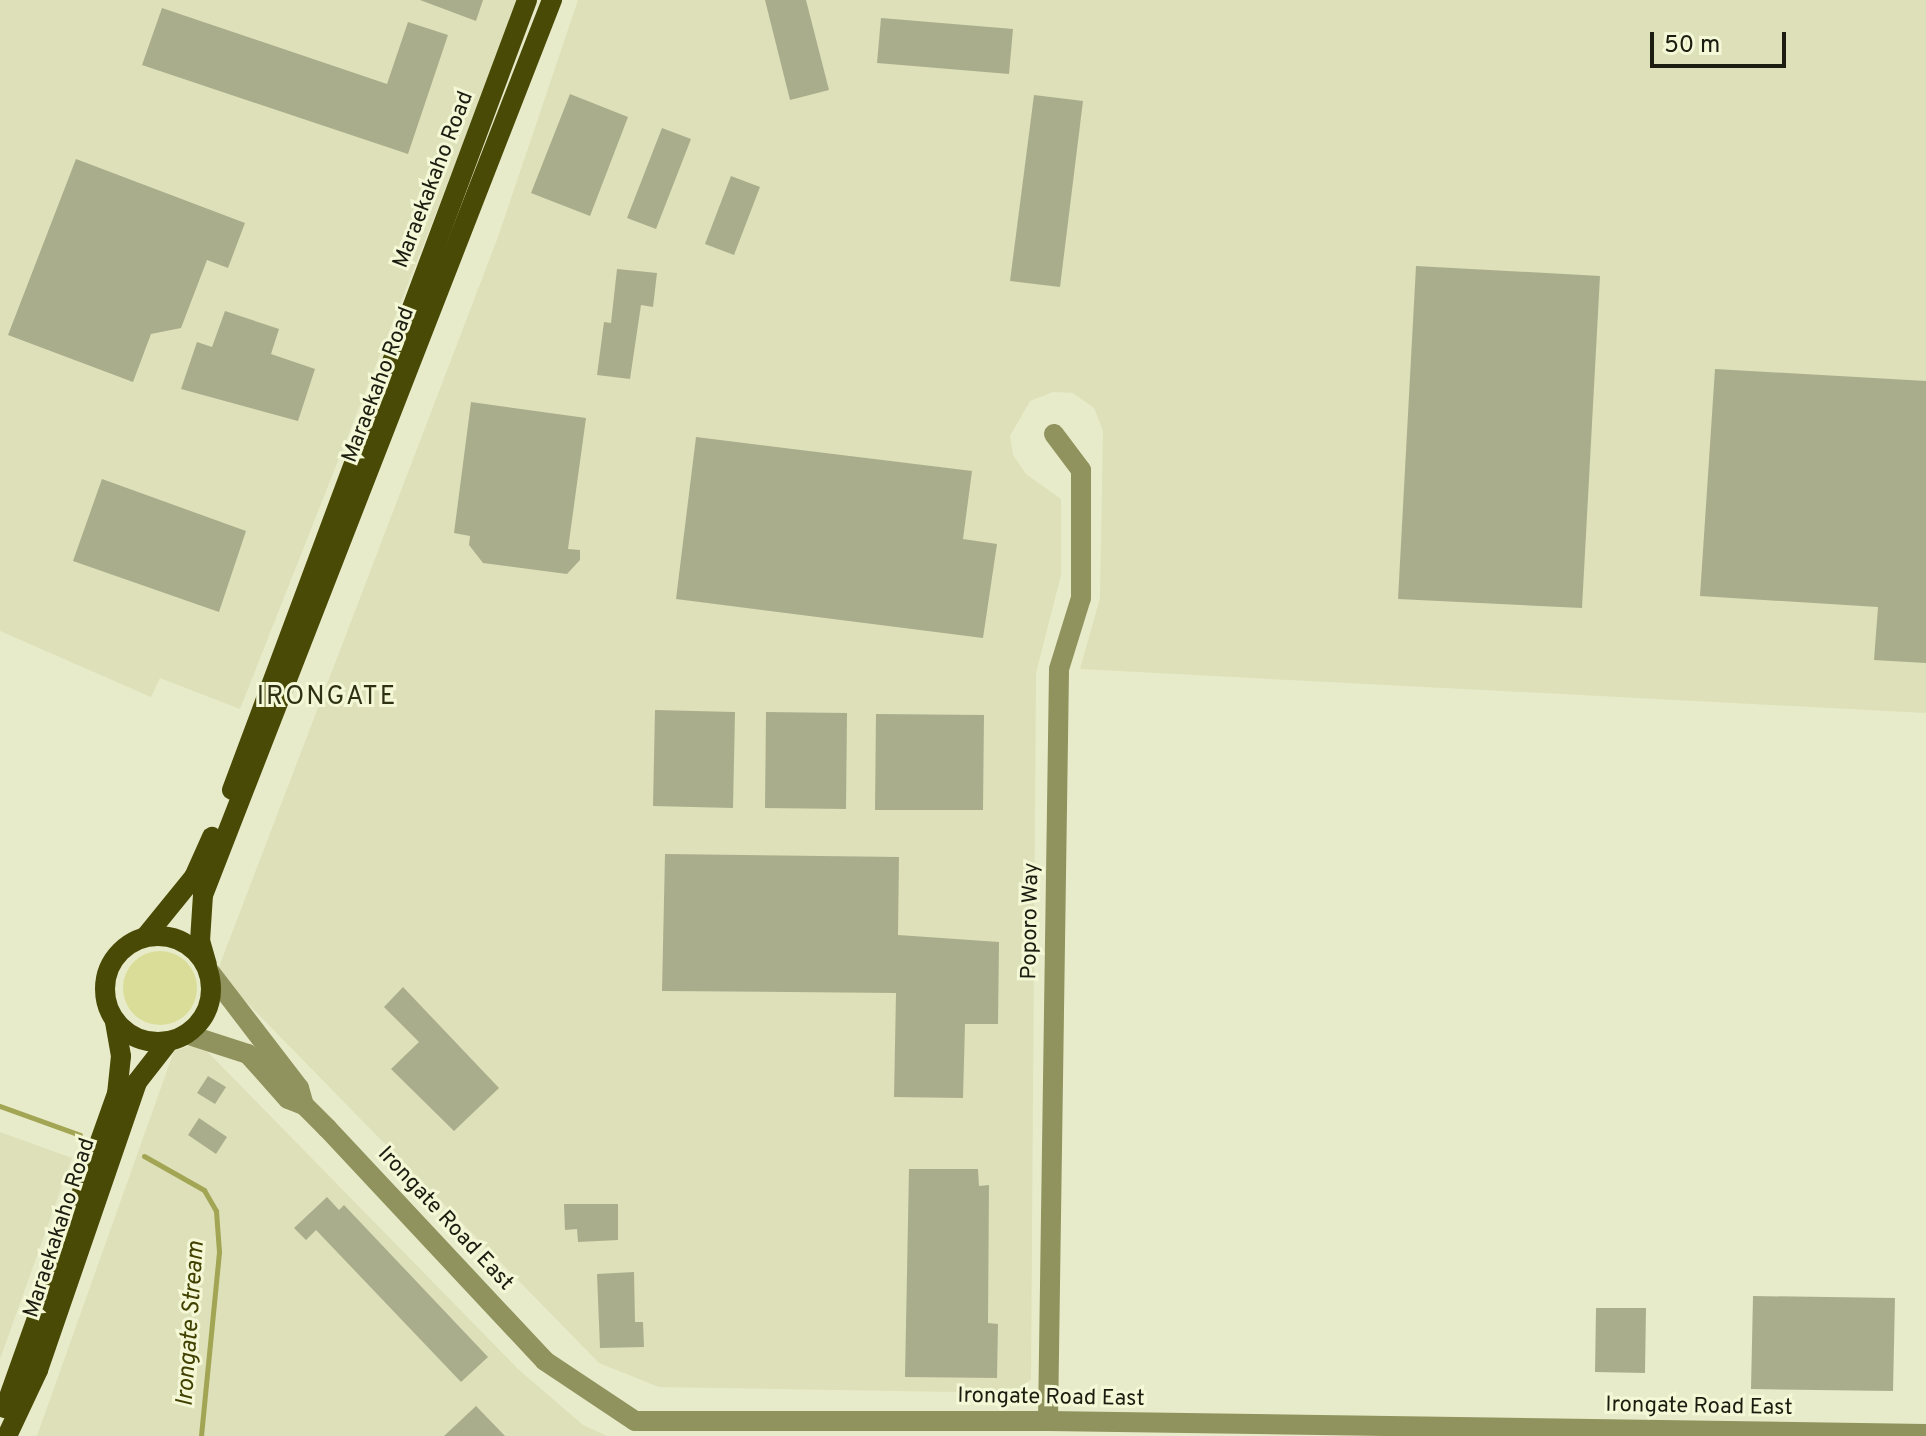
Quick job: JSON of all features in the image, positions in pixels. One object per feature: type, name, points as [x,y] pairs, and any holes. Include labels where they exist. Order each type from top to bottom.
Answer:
[{"type":"main road","name":"Maraekakaho Road","points":[[208,968],[200,941],[203,895],[527,0]]},
{"type":"main road","name":"Maraekaho Road","points":[[242,784],[552,0]]},
{"type":"main road","points":[[146,936],[181,940],[208,968],[211,1000],[204,1017],[177,1037],[143,1040],[115,1021],[106,997],[107,971],[129,944],[146,936],[194,877],[242,784]]},
{"type":"main road","name":"Maraekakaho Road","points":[[0,1428],[104,1133],[121,1071],[115,1021]]},
{"type":"main road","name":"Maraekakaho Road","points":[[7,1436],[38,1370],[137,1082],[177,1037]]},
{"type":"street","name":"Poporo Way","points":[[1048,1421],[1059,669],[1081,598],[1081,470],[1054,434]]},
{"type":"street","points":[[208,968],[299,1088],[304,1105]]},
{"type":"street","points":[[177,1037],[248,1054],[288,1099],[304,1105]]},
{"type":"street","name":"Irongate Road East","points":[[304,1105],[545,1361],[635,1421],[1048,1421],[1375,1432],[1926,1434]]},
{"type":"shaded area","points":[[0,0],[520,0],[240,709],[160,678],[151,697],[0,631]]},
{"type":"shaded area","points":[[578,0],[1926,0],[1926,713],[1080,669],[1100,598],[1103,431],[1094,408],[1073,393],[1053,392],[1030,401],[1010,436],[1013,455],[1026,474],[1061,499],[1061,575],[1036,673],[1031,1379],[1017,1393],[659,1387],[599,1363],[217,972],[498,237]]},
{"type":"shaded area","points":[[199,1043],[518,1369],[583,1425],[607,1436],[37,1436],[174,1051]]},
{"type":"shaded area","points":[[0,1132],[72,1158],[0,1359]]},
{"type":"green space","points":[[160,951],[181,957],[191,967],[197,988],[191,1009],[181,1019],[160,1025],[139,1019],[129,1009],[123,988],[129,967],[139,957]]},
{"type":"building","points":[[420,0],[483,0],[476,21]]},
{"type":"building","points":[[765,0],[806,0],[829,90],[790,100]]},
{"type":"building","points":[[162,8],[387,84],[408,22],[448,35],[408,154],[142,65]]},
{"type":"building","points":[[881,18],[1013,29],[1009,74],[877,63]]},
{"type":"building","points":[[570,94],[628,117],[590,216],[531,193]]},
{"type":"building","points":[[1034,95],[1083,101],[1060,287],[1010,281]]},
{"type":"building","points":[[662,128],[691,139],[656,229],[627,218]]},
{"type":"building","points":[[76,159],[245,223],[228,268],[207,260],[181,328],[151,334],[133,382],[8,335]]},
{"type":"building","points":[[731,176],[760,187],[734,255],[705,244]]},
{"type":"building","points":[[1416,266],[1600,276],[1582,608],[1398,599]]},
{"type":"building","points":[[617,269],[657,273],[653,307],[641,305],[630,379],[597,375],[604,322],[611,323]]},
{"type":"building","points":[[225,311],[279,329],[271,354],[315,369],[298,421],[181,389],[197,342],[212,347]]},
{"type":"building","points":[[1715,369],[1926,381],[1926,663],[1874,660],[1878,607],[1700,596]]},
{"type":"building","points":[[471,402],[586,418],[568,549],[580,550],[580,560],[567,574],[483,563],[469,545],[470,536],[454,533]]},
{"type":"building","points":[[696,437],[972,471],[963,539],[997,544],[983,638],[676,599]]},
{"type":"building","points":[[102,479],[246,531],[219,612],[73,561]]},
{"type":"building","points":[[655,710],[735,712],[733,808],[653,806]]},
{"type":"building","points":[[766,712],[847,713],[846,809],[765,808]]},
{"type":"building","points":[[876,714],[984,715],[983,810],[875,810]]},
{"type":"building","points":[[665,854],[899,857],[898,935],[999,942],[998,1024],[965,1024],[963,1098],[894,1097],[896,993],[662,991]]},
{"type":"building","points":[[403,987],[499,1088],[454,1131],[391,1069],[419,1042],[384,1007]]},
{"type":"building","points":[[208,1076],[226,1087],[215,1104],[197,1093]]},
{"type":"building","points":[[199,1118],[227,1137],[216,1154],[188,1135]]},
{"type":"building","points":[[909,1169],[978,1169],[979,1186],[989,1185],[988,1323],[998,1324],[997,1378],[905,1377]]},
{"type":"building","points":[[327,1197],[339,1210],[344,1205],[488,1357],[461,1382],[316,1230],[306,1240],[294,1228]]},
{"type":"building","points":[[564,1204],[618,1204],[618,1240],[578,1242],[577,1229],[565,1230]]},
{"type":"building","points":[[634,1272],[635,1322],[643,1322],[644,1347],[600,1348],[597,1274]]},
{"type":"building","points":[[1753,1296],[1895,1298],[1893,1391],[1751,1389]]},
{"type":"building","points":[[1596,1308],[1646,1308],[1645,1373],[1595,1372]]},
{"type":"building","points":[[476,1406],[505,1436],[444,1436]]},
{"type":"waterway","name":"Irongate Stream","points":[[0,1106],[80,1135]]},
{"type":"waterway","name":"Irongate Stream","points":[[144,1156],[204,1190],[216,1211],[219,1252],[201,1436]]},
{"type":"district","name":"IRONGATE","points":[[327,698]]}]
